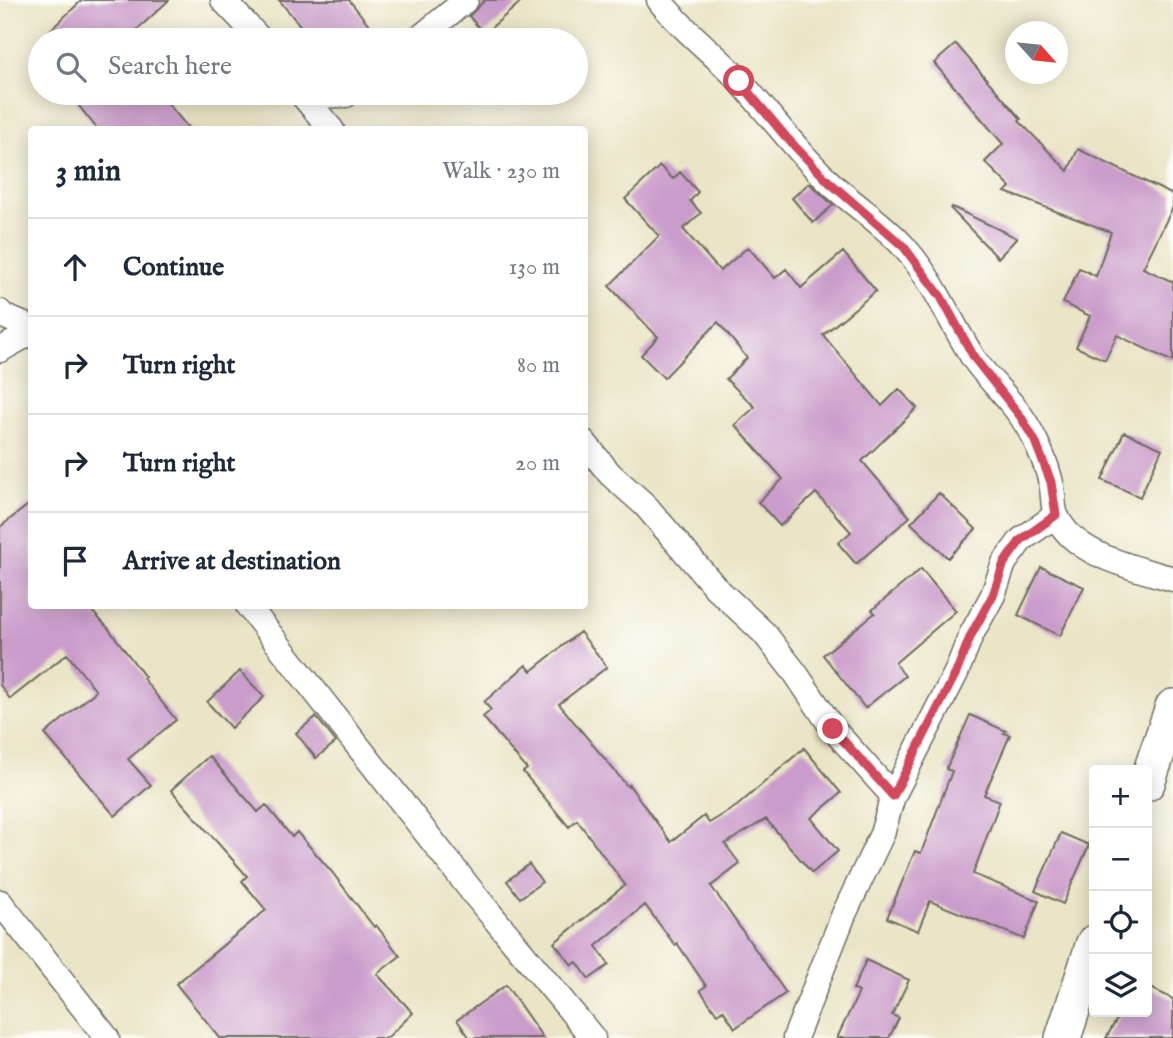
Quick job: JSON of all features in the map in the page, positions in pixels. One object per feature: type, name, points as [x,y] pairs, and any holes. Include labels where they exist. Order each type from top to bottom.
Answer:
[{"type":"street","points":[[223,0],[250,28]]},
{"type":"street","points":[[431,28],[466,0]]},
{"type":"street","points":[[659,0],[672,17],[710,50],[739,81],[786,137],[828,181],[904,247],[941,297],[975,359],[1021,417],[1035,441],[1051,482],[1056,515],[1080,542],[1108,561],[1173,579]]},
{"type":"street","points":[[312,105],[330,126]]},
{"type":"street","points":[[335,126],[343,105]]},
{"type":"street","points":[[0,312],[28,328]]},
{"type":"street","points":[[0,350],[28,332]]},
{"type":"street","points":[[588,447],[610,474],[645,505],[716,588],[764,633],[833,729],[893,796]]},
{"type":"street","points":[[795,1038],[844,914],[882,834],[893,796],[956,673],[971,635],[993,595],[1004,563],[1021,540],[1056,515]]},
{"type":"street","points":[[250,609],[474,894],[593,1038]]},
{"type":"street","points":[[1152,768],[1173,707]]},
{"type":"street","points":[[0,902],[107,1038]]},
{"type":"street","points":[[1063,1038],[1090,954]]},
{"type":"building","points":[[82,0],[169,0],[139,28],[53,28]]},
{"type":"building","points":[[279,0],[349,0],[371,28],[302,28]]},
{"type":"building","points":[[485,0],[523,0],[491,28],[479,28],[469,16]]},
{"type":"building","points":[[956,44],[1021,119],[1019,121],[1068,171],[1078,149],[1173,195],[1173,207],[1143,268],[1173,282],[1173,362],[1117,335],[1105,360],[1076,347],[1090,316],[1063,303],[1079,268],[1096,276],[1111,232],[1005,192],[1010,187],[985,162],[1003,144],[934,63]]},
{"type":"building","points":[[78,105],[169,105],[187,126],[95,126]]},
{"type":"building","points":[[660,166],[673,179],[680,172],[698,192],[690,201],[701,213],[683,229],[720,271],[748,247],[775,278],[786,269],[801,288],[843,252],[876,291],[823,335],[882,406],[899,389],[917,408],[862,461],[910,517],[856,564],[838,543],[851,532],[816,493],[780,526],[758,502],[783,479],[735,425],[755,407],[726,379],[747,358],[718,322],[664,378],[641,355],[658,337],[609,286],[659,236],[625,199]]},
{"type":"building","points":[[809,183],[833,205],[813,223],[792,198]]},
{"type":"building","points":[[952,207],[1017,238],[998,258]]},
{"type":"building","points":[[1124,432],[1162,449],[1140,497],[1102,480]]},
{"type":"building","points":[[939,493],[976,529],[948,558],[911,523]]},
{"type":"building","points":[[28,505],[28,609],[90,609],[108,628],[176,720],[128,759],[151,785],[115,816],[45,734],[96,691],[67,654],[10,699],[0,685],[0,527]]},
{"type":"building","points":[[1041,567],[1084,587],[1060,636],[1018,615]]},
{"type":"building","points":[[921,569],[956,611],[895,663],[905,676],[865,708],[823,655],[875,613],[872,610]]},
{"type":"building","points":[[580,632],[607,667],[559,704],[628,787],[629,785],[671,842],[704,816],[709,823],[737,806],[804,748],[841,793],[811,818],[838,851],[812,873],[766,819],[725,844],[740,864],[711,886],[786,993],[735,1028],[723,1010],[717,1014],[700,990],[706,986],[677,943],[675,945],[645,905],[596,946],[609,965],[589,979],[577,962],[572,965],[554,943],[625,885],[577,820],[569,827],[523,772],[527,769],[483,717],[491,710],[484,702],[526,665],[531,671]]},
{"type":"building","points":[[240,671],[264,697],[231,728],[207,702]]},
{"type":"building","points":[[970,715],[1010,735],[984,795],[1000,801],[973,874],[1039,901],[1024,939],[930,901],[918,931],[887,918],[915,851],[921,853],[952,771],[946,769]]},
{"type":"building","points":[[316,717],[336,742],[316,758],[296,733]]},
{"type":"building","points":[[209,756],[258,812],[266,805],[292,837],[297,832],[400,956],[377,974],[413,1013],[387,1038],[220,1038],[176,984],[266,910],[242,881],[247,876],[171,790]]},
{"type":"building","points":[[1061,833],[1089,845],[1063,904],[1035,891]]},
{"type":"building","points":[[529,864],[542,882],[520,898],[507,881]]},
{"type":"building","points":[[866,960],[909,980],[892,1015],[899,1018],[889,1038],[837,1038],[859,992],[853,989]]},
{"type":"building","points":[[506,985],[543,1038],[470,1038],[457,1020]]},
{"type":"building","points":[[1152,988],[1173,999],[1173,1038],[1106,1038],[1118,1017],[1152,1017]]},
{"type":"route","points":[[739,81],[786,137],[828,181],[904,247],[941,297],[975,359],[1021,417],[1035,441],[1051,482],[1056,515],[1021,540],[1004,563],[993,595],[971,635],[956,673],[893,796],[833,729]]}]
